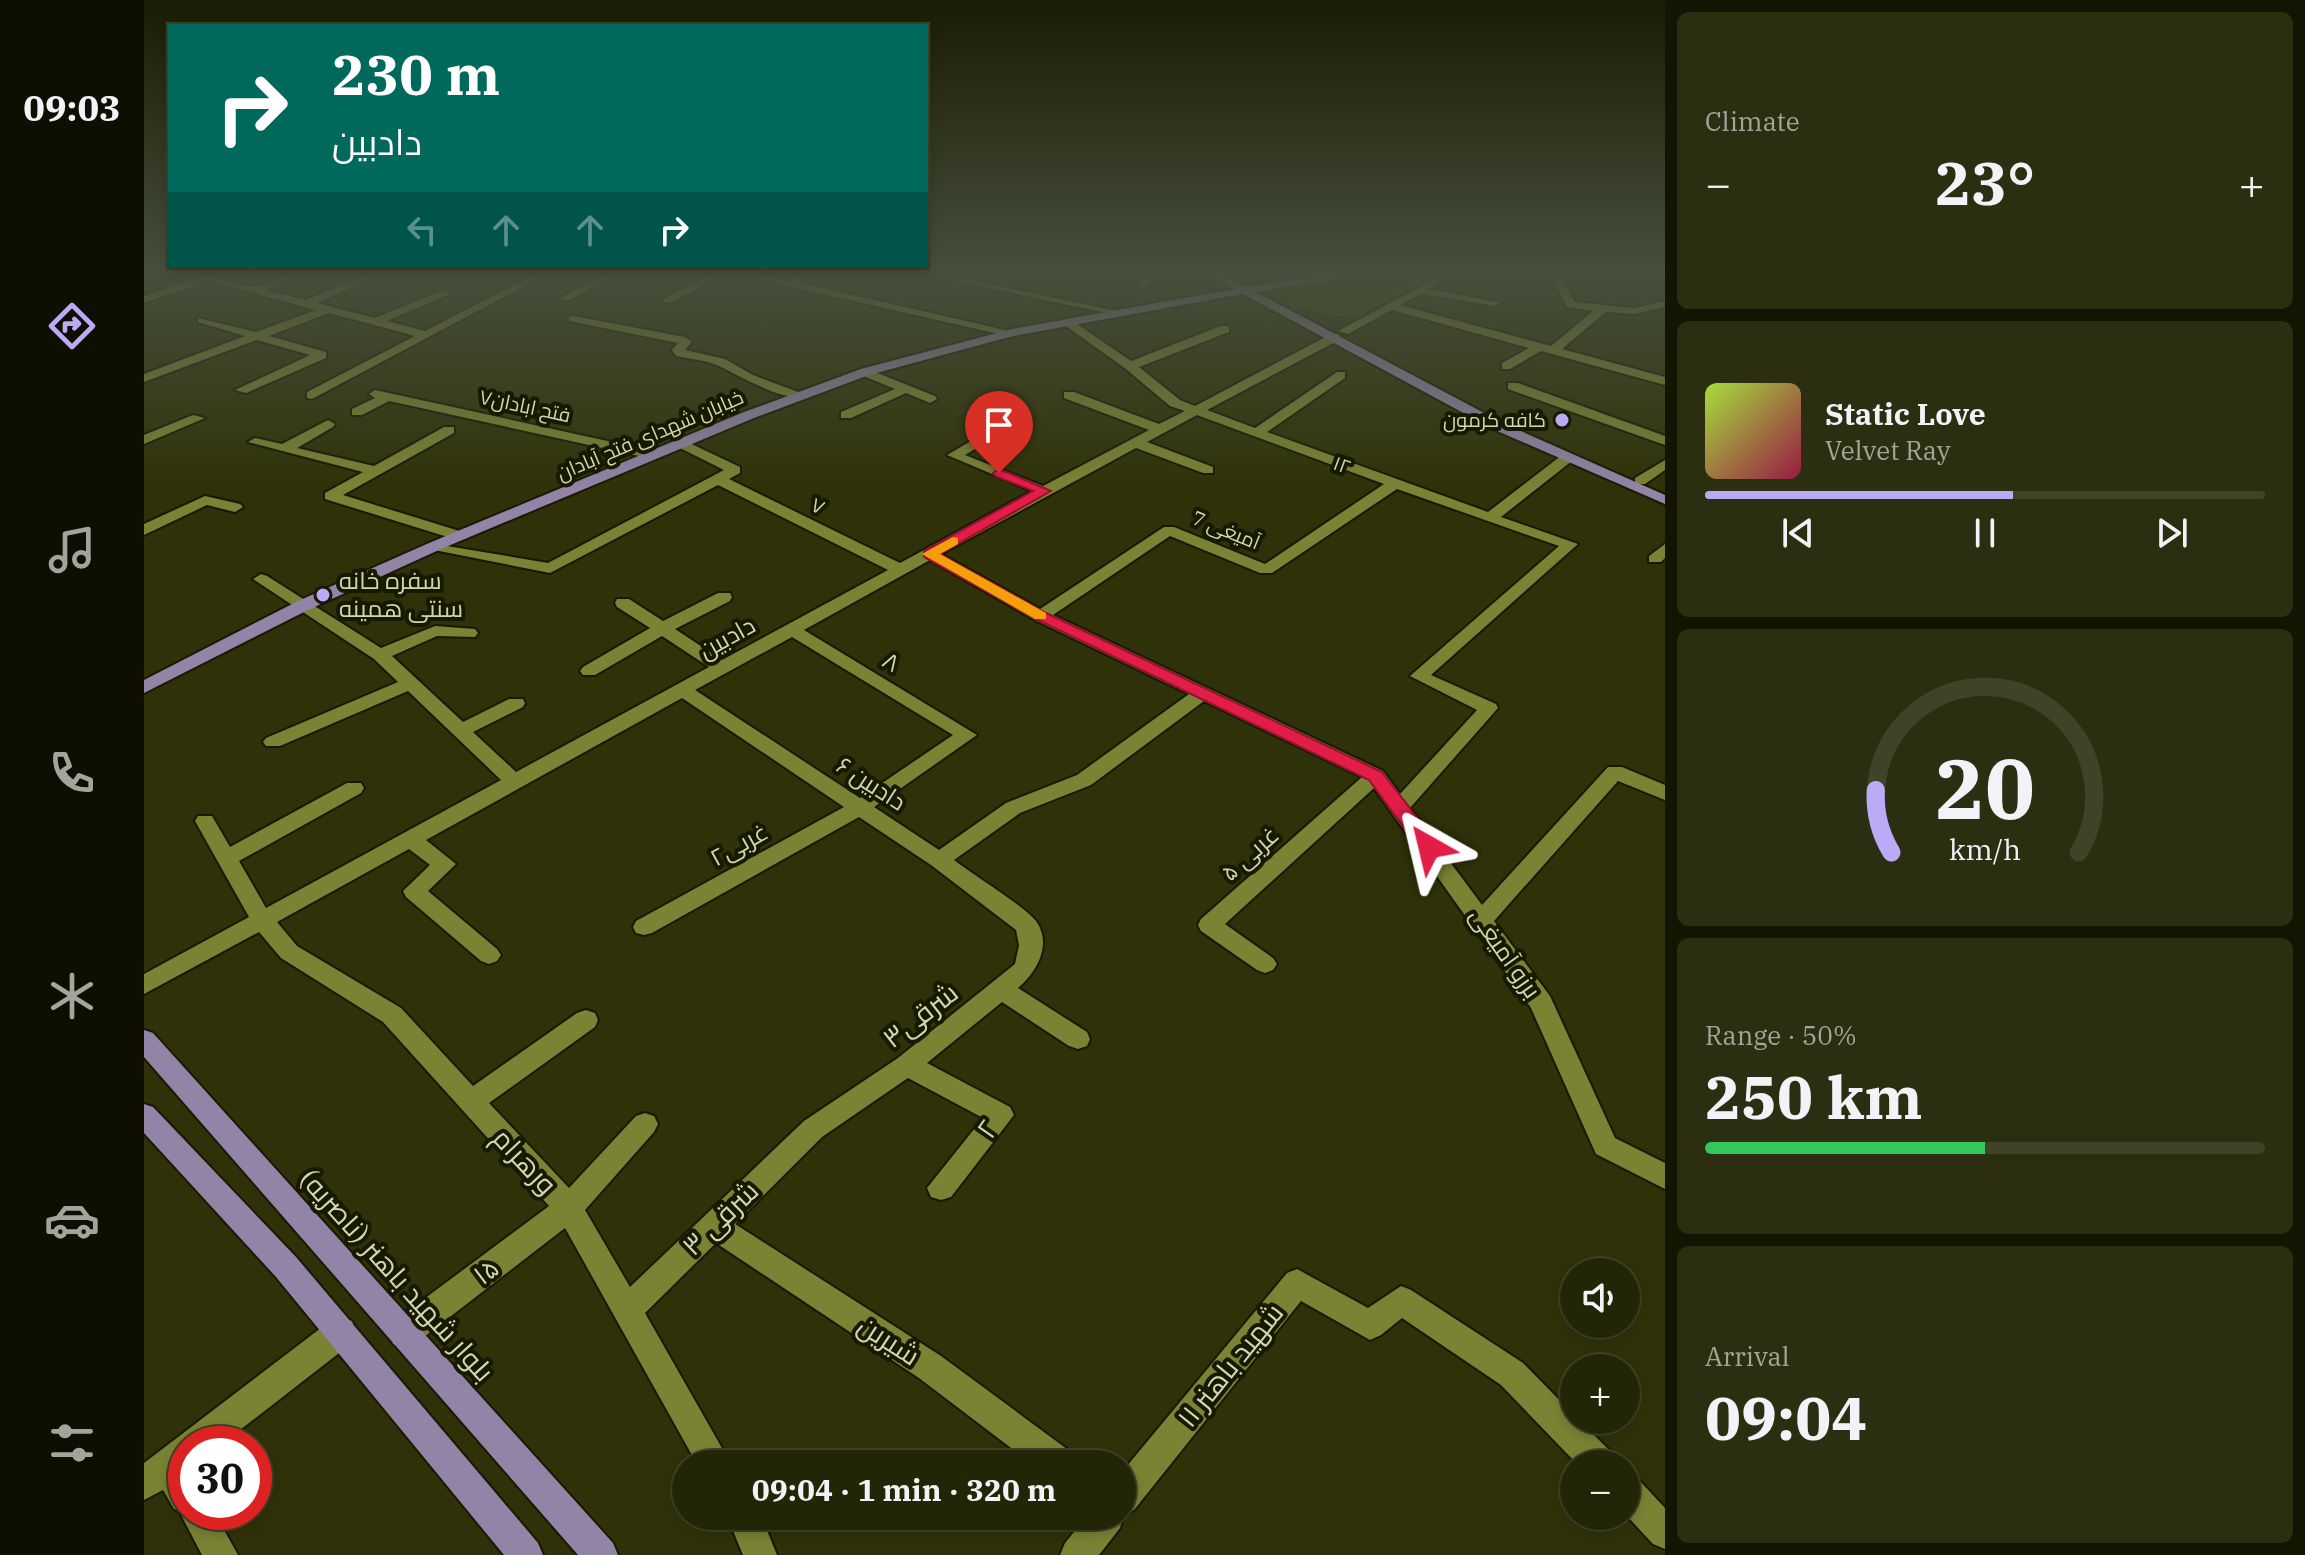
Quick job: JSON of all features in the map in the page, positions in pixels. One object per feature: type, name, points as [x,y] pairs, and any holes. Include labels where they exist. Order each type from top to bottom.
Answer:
[{"type":"main road","name":"خیابان شهدای فتح آبادان","points":[[144,687],[304,605],[435,546],[681,443],[865,372],[972,344]]},
{"type":"main road","points":[[1357,344],[1567,458],[1665,500]]},
{"type":"main road","points":[[1482,413],[1665,490]]},
{"type":"main road","name":"بلوار شهید باهنر (ناصریه)","points":[[144,1040],[601,1555]]},
{"type":"main road","points":[[144,1115],[286,1267],[525,1555]]},
{"type":"street","points":[[144,378],[238,344]]},
{"type":"street","points":[[241,390],[322,355],[280,344]]},
{"type":"street","points":[[312,395],[410,344]]},
{"type":"street","points":[[685,344],[680,353],[721,362],[749,378],[799,395]]},
{"type":"street","name":"۱۲","points":[[1098,344],[1175,403],[1394,484],[1570,544],[1419,676],[1489,708],[1399,808]]},
{"type":"street","points":[[1130,366],[1188,344]]},
{"type":"street","name":"دادبین","points":[[144,985],[1044,491],[1322,344]]},
{"type":"street","points":[[1526,344],[1664,379]]},
{"type":"street","points":[[1506,366],[1553,344]]},
{"type":"street","points":[[164,358],[183,363]]},
{"type":"street","points":[[865,372],[930,399]]},
{"type":"street","points":[[1256,433],[1341,375]]},
{"type":"street","points":[[1513,386],[1665,441]]},
{"type":"street","points":[[846,415],[905,389]]},
{"type":"street","name":"فتح ابادان۷","points":[[357,412],[381,395],[653,455]]},
{"type":"street","points":[[1069,395],[1159,429]]},
{"type":"street","points":[[144,440],[198,418]]},
{"type":"street","points":[[284,449],[328,424]]},
{"type":"street","points":[[1007,426],[954,455],[1044,491]]},
{"type":"street","points":[[449,430],[333,493],[332,499],[460,536]]},
{"type":"street","points":[[255,442],[375,470]]},
{"type":"street","points":[[1134,442],[1208,470]]},
{"type":"street","points":[[435,546],[550,568],[735,470],[681,443]]},
{"type":"street","points":[[1490,518],[1567,458]]},
{"type":"street","points":[[1640,481],[1665,464]]},
{"type":"street","name":"۷","points":[[718,479],[901,570]]},
{"type":"street","name":"آمیغی 7","points":[[1041,616],[1169,530],[1266,570],[1394,484]]},
{"type":"street","points":[[144,530],[205,500],[235,507]]},
{"type":"street","name":"برزو آمیغی","points":[[930,554],[1041,616],[1376,776],[1541,1003],[1605,1146],[1665,1177]]},
{"type":"street","points":[[261,579],[380,655],[514,781]]},
{"type":"street","points":[[589,671],[724,597]]},
{"type":"street","points":[[623,603],[723,668]]},
{"type":"street","name":"۸","points":[[792,630],[967,735]]},
{"type":"street","points":[[380,655],[435,631],[469,633]]},
{"type":"street","points":[[273,742],[410,684]]},
{"type":"street","name":"دادبین ۶","points":[[682,690],[939,860],[1027,926]]},
{"type":"street","points":[[939,860],[1013,808],[1084,780],[1203,693]]},
{"type":"street","points":[[460,731],[516,703]]},
{"type":"street","name":"غربی۲","points":[[644,927],[859,808],[967,735]]},
{"type":"street","points":[[1482,920],[1615,772],[1665,793]]},
{"type":"street","name":"۵ غربی","points":[[1265,964],[1209,925],[1376,776]]},
{"type":"street","points":[[227,858],[354,788]]},
{"type":"street","name":"ورهرام","points":[[205,821],[262,920],[289,952],[392,1015],[569,1208],[707,1450]]},
{"type":"street","points":[[409,839],[445,864],[414,891],[489,955]]},
{"type":"street","name":"شرقی۳","points":[[813,1129],[907,1065],[1026,968],[1031,945],[1027,926]]},
{"type":"street","points":[[1001,989],[1078,1039]]},
{"type":"street","points":[[471,1102],[586,1020]]},
{"type":"street","name":"۲","points":[[907,1065],[1001,1115],[941,1188]]},
{"type":"street","points":[[569,1208],[645,1124]]},
{"type":"street","name":"۳ شرقی","points":[[629,1309],[813,1129]]},
{"type":"street","name":"۱۵","points":[[404,1333],[569,1208]]},
{"type":"street","name":"شیرین","points":[[712,1225],[930,1367],[1040,1450]]},
{"type":"street","name":"شهید باهنر ۱۱","points":[[1136,1481],[1297,1283],[1370,1325],[1401,1300],[1512,1374],[1585,1450]]},
{"type":"street","points":[[219,1426],[341,1332]]},
{"type":"street","points":[[1640,1506],[1665,1532]]},
{"type":"street","points":[[206,1530],[221,1555]]},
{"type":"street","points":[[750,1530],[760,1555]]},
{"type":"street","points":[[1077,1555],[1097,1530]]},
{"type":"slow traffic","points":[[953,541],[930,554],[1041,616]]},
{"type":"place","name":"کافه کرمون","points":[[1562,420]]},
{"type":"place","name":"سفره خانه سنتی همینه","points":[[323,595]]},
{"type":"route","points":[[999,473],[1044,491],[930,554],[1041,616],[1376,776],[1429,847]]}]
